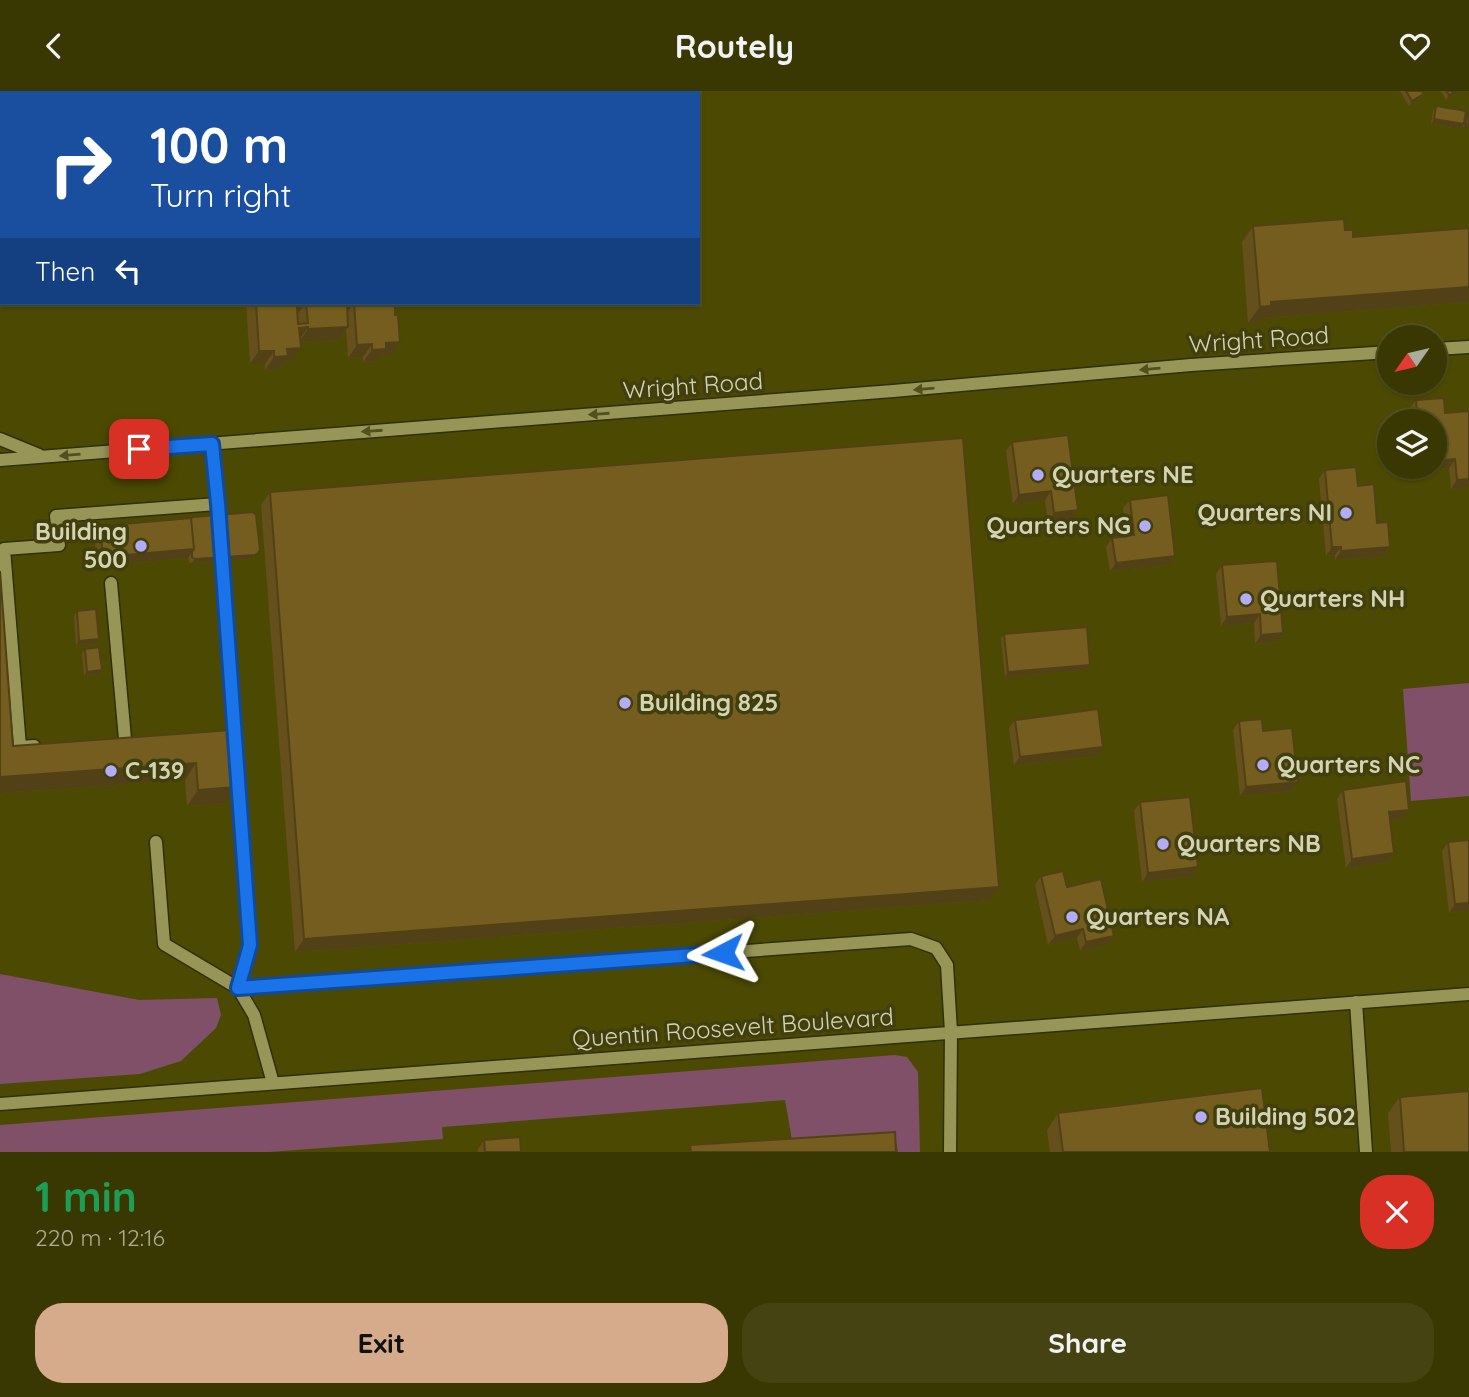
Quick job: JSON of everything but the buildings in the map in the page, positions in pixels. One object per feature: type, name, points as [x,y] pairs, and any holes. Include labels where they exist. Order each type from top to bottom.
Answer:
[{"type":"street","points":[[1447,348],[1469,347]]},
{"type":"street","name":"Wright Road","points":[[0,460],[893,391],[1191,365],[1377,353]]},
{"type":"street","points":[[0,439],[43,457]]},
{"type":"street","points":[[212,444],[250,945],[238,988]]},
{"type":"street","points":[[46,745],[20,747],[4,549],[59,545],[57,516],[218,504]]},
{"type":"street","points":[[111,583],[118,740],[138,738]]},
{"type":"street","points":[[220,732],[234,730]]},
{"type":"street","points":[[156,842],[164,944],[238,988],[254,1015],[273,1083]]},
{"type":"street","points":[[238,988],[911,939],[936,948],[947,964],[951,1033],[950,1152]]},
{"type":"street","name":"Quentin Roosevelt Boulevard","points":[[0,1104],[1469,994]]},
{"type":"street","points":[[1356,1002],[1366,1152]]},
{"type":"shaded area","points":[[1469,683],[1469,796],[1411,801],[1403,689]]},
{"type":"shaded area","points":[[0,974],[139,1000],[217,998],[221,1015],[216,1028],[181,1061],[140,1074],[0,1084]]},
{"type":"shaded area","points":[[895,1055],[907,1057],[918,1072],[920,1152],[898,1152],[896,1143],[792,1140],[785,1100],[442,1127],[443,1139],[269,1152],[0,1152],[0,1125]]},
{"type":"place","name":"Quarters NE","points":[[1038,475]]},
{"type":"place","name":"Quarters NI","points":[[1346,513]]},
{"type":"place","name":"Quarters NG","points":[[1145,526]]},
{"type":"place","name":"Building 500","points":[[141,546]]},
{"type":"place","name":"Quarters NH","points":[[1246,599]]},
{"type":"place","name":"Building 825","points":[[625,703]]},
{"type":"place","name":"Quarters NC","points":[[1263,765]]},
{"type":"place","name":"C-139","points":[[111,771]]},
{"type":"place","name":"Quarters NB","points":[[1163,844]]},
{"type":"place","name":"Quarters NA","points":[[1072,917]]},
{"type":"place","name":"Building 502","points":[[1201,1117]]},
{"type":"route","points":[[139,449],[212,444],[250,945],[238,988],[723,953]]}]
